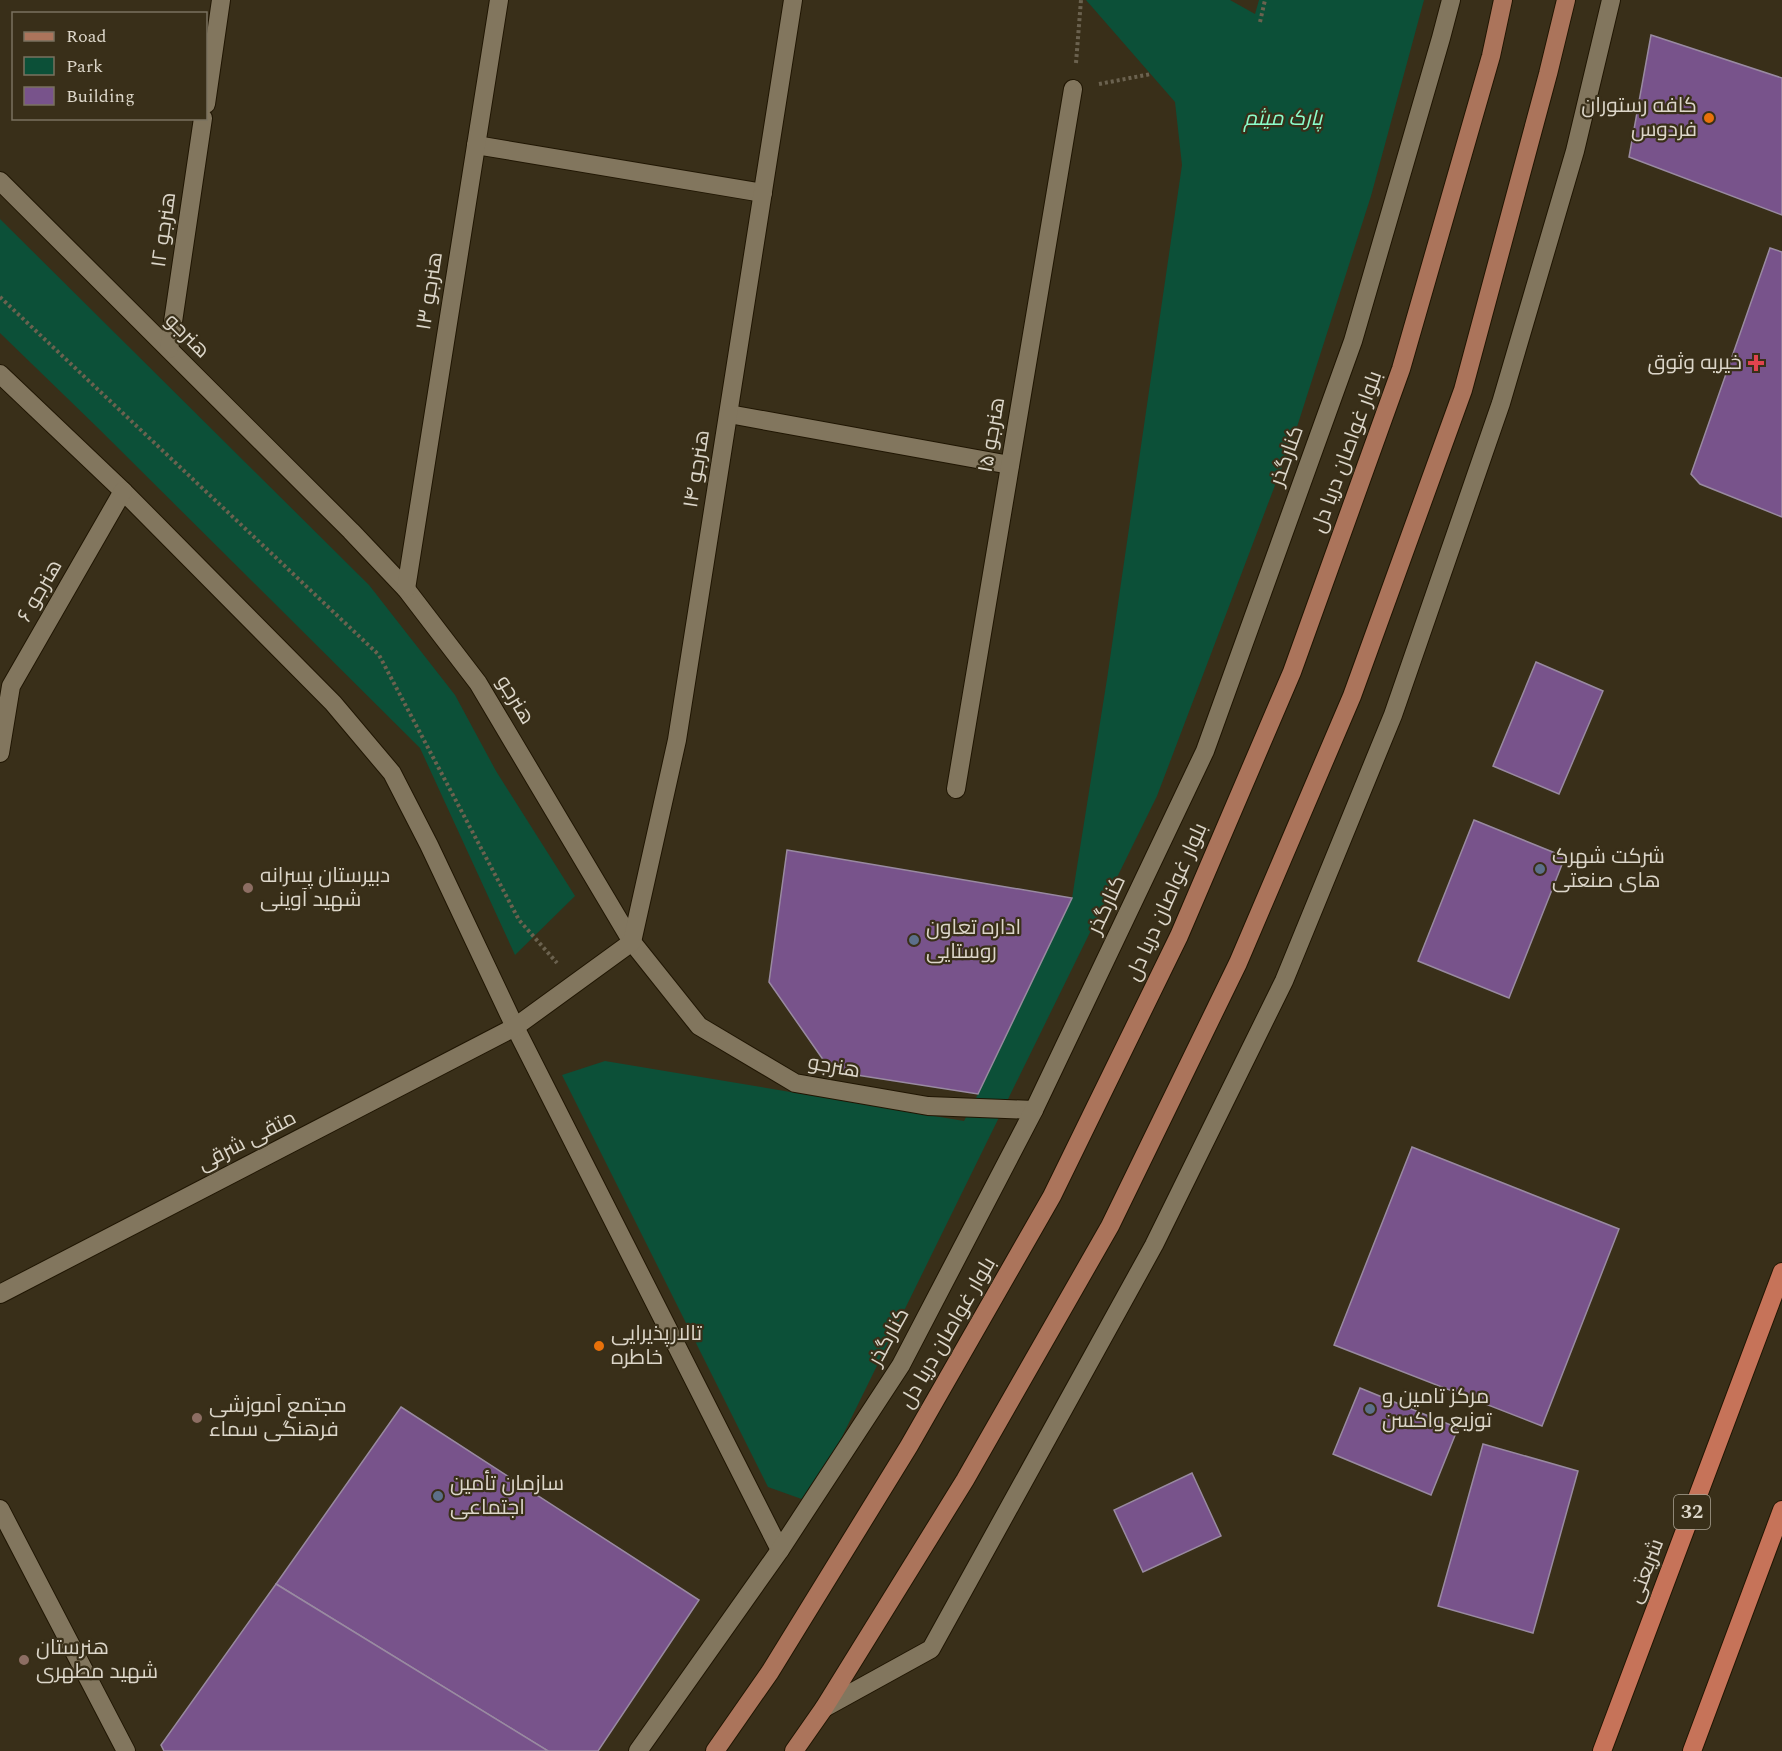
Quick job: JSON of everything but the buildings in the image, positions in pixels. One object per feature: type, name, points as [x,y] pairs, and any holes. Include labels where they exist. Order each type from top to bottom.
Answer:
[{"type":"highway","name":"شریعتی","points":[[1602,1751],[1782,1272]]},
{"type":"highway","points":[[1692,1751],[1782,1510]]},
{"type":"main road","name":"بلوار غواصان دریا دل","points":[[715,1751],[770,1672],[909,1446],[1047,1206],[1179,936],[1292,672],[1401,369],[1491,56],[1503,0]]},
{"type":"main road","points":[[794,1751],[824,1708],[964,1480],[1110,1226],[1242,952],[1352,696],[1463,390],[1566,0]]},
{"type":"street","points":[[207,97],[221,0]]},
{"type":"street","name":"هنرجو ۱۳","points":[[406,589],[499,0]]},
{"type":"street","name":"هنرجو ۱۴","points":[[632,942],[677,740],[793,0]]},
{"type":"street","name":"کنارگذر","points":[[638,1751],[780,1550],[901,1365],[1034,1110],[1205,751],[1353,341],[1442,38],[1451,0]]},
{"type":"street","points":[[824,1708],[931,1649],[1154,1245],[1284,981],[1393,715],[1501,404],[1575,151],[1611,0]]},
{"type":"street","name":"هنرجو ۱۵","points":[[956,789],[1073,89]]},
{"type":"street","name":"هنرجو ۱۲","points":[[169,349],[203,120]]},
{"type":"street","points":[[476,145],[763,193]]},
{"type":"street","name":"هنرجو","points":[[0,180],[351,531],[406,589],[478,683],[632,942],[699,1026],[795,1083],[928,1106],[1034,1110]]},
{"type":"street","points":[[0,374],[123,491],[333,703],[392,773],[429,845],[515,1028],[780,1550]]},
{"type":"street","points":[[729,414],[1010,465]]},
{"type":"street","name":"هنرجو ۶","points":[[0,753],[11,686],[123,491]]},
{"type":"street","name":"متقی شرقی","points":[[0,1294],[515,1028],[632,942]]},
{"type":"street","points":[[0,1509],[126,1751]]},
{"type":"path","points":[[1081,0],[1073,89],[1151,74]]},
{"type":"path","points":[[1260,22],[1265,0]]},
{"type":"path","points":[[0,297],[379,654],[519,920],[575,984]]},
{"type":"green space","name":"پارک میثم","points":[[1086,0],[1230,0],[1255,14],[1259,0],[1424,0],[1371,196],[1296,430],[1157,796],[810,1502],[768,1487],[562,1075],[605,1061],[964,1121],[978,1094],[1072,898],[1107,679],[1182,165],[1175,102]]},
{"type":"green space","points":[[0,219],[369,585],[455,695],[496,771],[575,896],[515,955],[420,748],[0,333]]},
{"type":"place","name":"کافه رستوران فردوس","points":[[1709,118]]},
{"type":"place","name":"خیریه وثوق","points":[[1756,363]]},
{"type":"place","name":"شرکت شهرک های صنعتی","points":[[1540,869]]},
{"type":"place","name":"دبیرستان پسرانه شهید آوینی","points":[[248,888]]},
{"type":"place","name":"اداره تعاون روستایی","points":[[914,940]]},
{"type":"place","name":"تالارپذیرایی خاطره","points":[[599,1346]]},
{"type":"place","name":"مرکز تامین و توزیع واکسن","points":[[1370,1409]]},
{"type":"place","name":"مجتمع آموزشی فرهنگی سماء","points":[[197,1418]]},
{"type":"place","name":"سازمان تأمین اجتماعی","points":[[438,1496]]},
{"type":"place","name":"هنرستان شهید مطهری","points":[[24,1660]]}]
